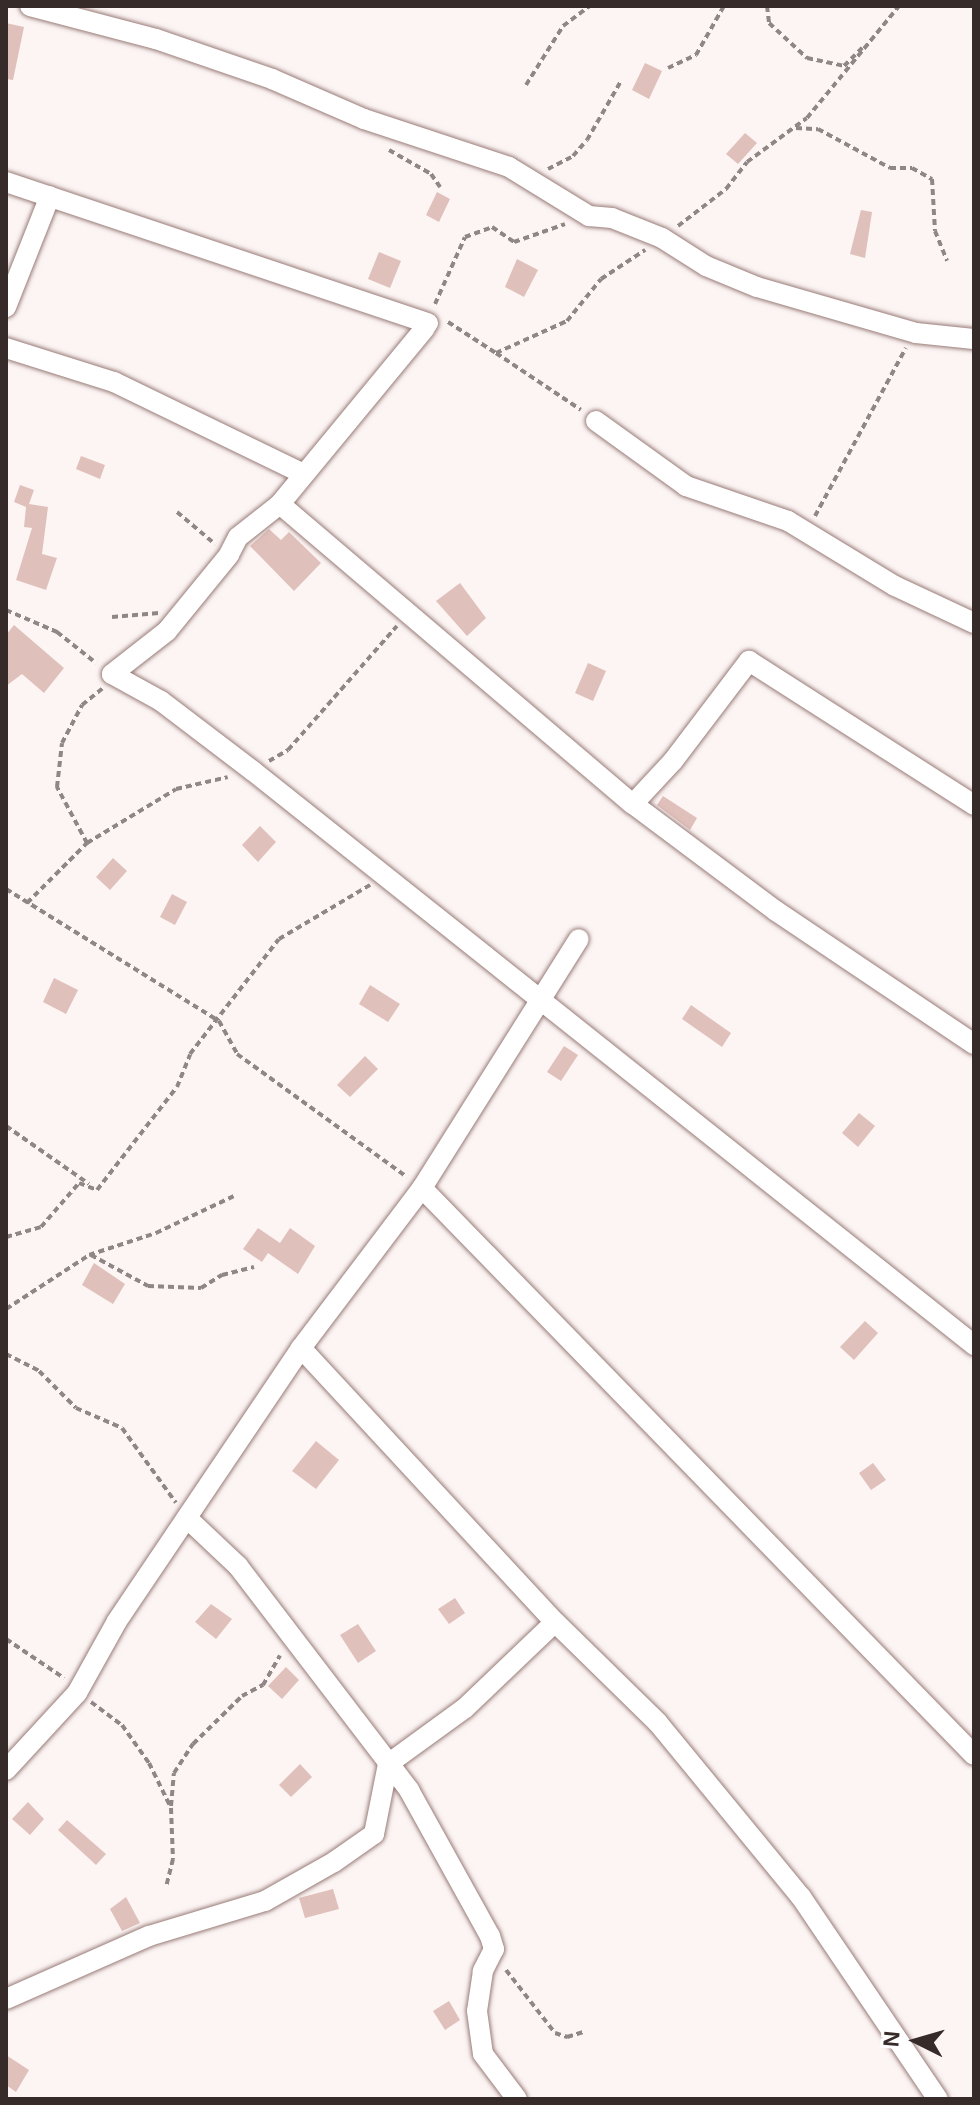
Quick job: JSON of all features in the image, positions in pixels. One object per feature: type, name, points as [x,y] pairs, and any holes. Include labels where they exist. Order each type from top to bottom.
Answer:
[{"type":"street","points":[[30,6],[156,39],[272,79],[372,122],[509,167],[589,216],[612,218],[662,238],[706,266],[757,287],[916,333],[974,339]]},
{"type":"street","points":[[6,182],[428,321],[301,473],[280,504],[238,537],[229,555],[185,610],[142,654],[112,674],[161,701],[974,1345]]},
{"type":"street","points":[[6,307],[50,196]]},
{"type":"street","points":[[6,348],[114,382],[301,473]]},
{"type":"street","points":[[596,421],[686,486],[788,521],[895,586],[974,623]]},
{"type":"street","points":[[280,504],[633,804],[776,911],[974,1044]]},
{"type":"street","points":[[633,804],[673,761],[749,661],[974,805]]},
{"type":"street","points":[[6,1770],[77,1693],[88,1665],[301,1348],[422,1188],[579,939]]},
{"type":"street","points":[[422,1188],[974,1755]]},
{"type":"street","points":[[301,1348],[555,1622],[658,1723],[801,1897],[938,2099]]},
{"type":"street","points":[[187,1518],[238,1566],[409,1790],[494,1949],[483,1971],[477,2011],[483,2054],[517,2099]]},
{"type":"street","points":[[6,1999],[149,1936],[265,1901],[334,1862],[374,1834],[388,1764],[465,1708],[555,1622]]},
{"type":"path","points":[[526,85],[563,26],[590,6]]},
{"type":"path","points":[[668,68],[696,55],[724,6]]},
{"type":"path","points":[[767,6],[769,23],[807,58],[844,66],[870,39]]},
{"type":"path","points":[[496,353],[567,321],[617,264],[662,238],[726,189],[747,162],[795,128],[899,6]]},
{"type":"path","points":[[529,179],[573,156],[621,81]]},
{"type":"path","points":[[372,122],[379,144],[431,174],[440,187]]},
{"type":"path","points":[[795,128],[818,129],[890,168],[912,168],[932,179],[935,231],[947,261]]},
{"type":"path","points":[[589,216],[514,242],[492,227],[465,237],[428,321],[496,353],[596,421]]},
{"type":"path","points":[[807,532],[894,364],[916,333]]},
{"type":"path","points":[[177,512],[229,555]]},
{"type":"path","points":[[6,610],[57,632],[112,674],[102,691],[82,705],[62,743],[57,787],[87,843]]},
{"type":"path","points":[[112,617],[185,610]]},
{"type":"path","points":[[97,1190],[177,1087],[190,1054],[219,1021],[279,939],[384,878]]},
{"type":"path","points":[[6,889],[219,1021],[237,1054],[422,1188]]},
{"type":"path","points":[[6,1126],[97,1190]]},
{"type":"path","points":[[6,1237],[41,1227],[79,1183],[97,1190]]},
{"type":"path","points":[[6,1309],[89,1255],[156,1233],[234,1196]]},
{"type":"path","points":[[89,1255],[103,1257],[148,1286],[201,1288],[222,1275],[254,1267]]},
{"type":"path","points":[[6,1354],[39,1371],[76,1408],[122,1428],[187,1518]]},
{"type":"path","points":[[166,1887],[173,1859],[171,1808],[174,1773],[193,1744],[242,1696],[263,1685],[291,1636]]},
{"type":"path","points":[[6,1639],[70,1682],[77,1693],[122,1725],[149,1763],[171,1808]]},
{"type":"path","points":[[494,1949],[555,2033],[567,2037],[583,2032]]},
{"type":"building","points":[[6,23],[24,27],[13,80],[6,79]]},
{"type":"building","points":[[645,63],[662,71],[649,99],[632,90]]},
{"type":"building","points":[[745,133],[757,143],[738,164],[726,154]]},
{"type":"building","points":[[437,192],[450,199],[439,222],[426,215]]},
{"type":"building","points":[[861,210],[872,212],[865,258],[850,254]]},
{"type":"building","points":[[379,252],[401,261],[390,288],[368,279]]},
{"type":"building","points":[[517,259],[538,270],[524,297],[505,287]]},
{"type":"building","points":[[81,456],[105,465],[100,479],[76,469]]},
{"type":"building","points":[[20,485],[34,490],[29,504],[48,507],[42,554],[57,558],[46,590],[16,580],[32,528],[24,527],[26,507],[14,502]]},
{"type":"building","points":[[269,529],[281,540],[289,532],[321,563],[294,591],[250,546]]},
{"type":"building","points":[[460,583],[486,618],[467,636],[436,601]]},
{"type":"building","points":[[14,625],[64,668],[44,693],[22,674],[6,686],[6,635]]},
{"type":"building","points":[[588,663],[606,671],[593,701],[575,693]]},
{"type":"building","points":[[663,796],[697,818],[690,830],[657,805]]},
{"type":"building","points":[[260,826],[276,842],[258,862],[242,845]]},
{"type":"building","points":[[113,858],[127,871],[110,890],[96,877]]},
{"type":"building","points":[[172,894],[187,902],[175,925],[160,917]]},
{"type":"building","points":[[54,978],[78,990],[66,1014],[43,1002]]},
{"type":"building","points":[[370,985],[400,1004],[388,1022],[359,1004]]},
{"type":"building","points":[[691,1005],[731,1033],[722,1047],[682,1019]]},
{"type":"building","points":[[564,1046],[578,1055],[561,1081],[547,1072]]},
{"type":"building","points":[[365,1056],[378,1069],[350,1097],[337,1085]]},
{"type":"building","points":[[859,1113],[875,1126],[858,1147],[842,1133]]},
{"type":"building","points":[[258,1228],[280,1243],[290,1228],[315,1246],[298,1274],[268,1253],[262,1262],[243,1249]]},
{"type":"building","points":[[94,1263],[125,1284],[113,1304],[82,1285]]},
{"type":"building","points":[[865,1321],[878,1333],[854,1360],[840,1347]]},
{"type":"building","points":[[316,1441],[339,1460],[316,1489],[292,1471]]},
{"type":"building","points":[[873,1463],[886,1480],[871,1490],[859,1473]]},
{"type":"building","points":[[455,1598],[465,1613],[449,1624],[438,1609]]},
{"type":"building","points":[[211,1604],[232,1619],[216,1639],[195,1622]]},
{"type":"building","points":[[358,1624],[376,1651],[358,1663],[340,1635]]},
{"type":"building","points":[[286,1667],[299,1680],[282,1699],[268,1686]]},
{"type":"building","points":[[300,1764],[312,1777],[291,1797],[279,1785]]},
{"type":"building","points":[[28,1802],[44,1819],[30,1835],[12,1819]]},
{"type":"building","points":[[67,1820],[106,1854],[96,1865],[58,1830]]},
{"type":"building","points":[[333,1889],[339,1909],[305,1918],[299,1898]]},
{"type":"building","points":[[126,1897],[140,1923],[122,1931],[110,1909]]},
{"type":"building","points":[[449,2001],[460,2020],[445,2030],[433,2011]]},
{"type":"building","points":[[6,2055],[29,2070],[16,2092],[6,2085]]}]
